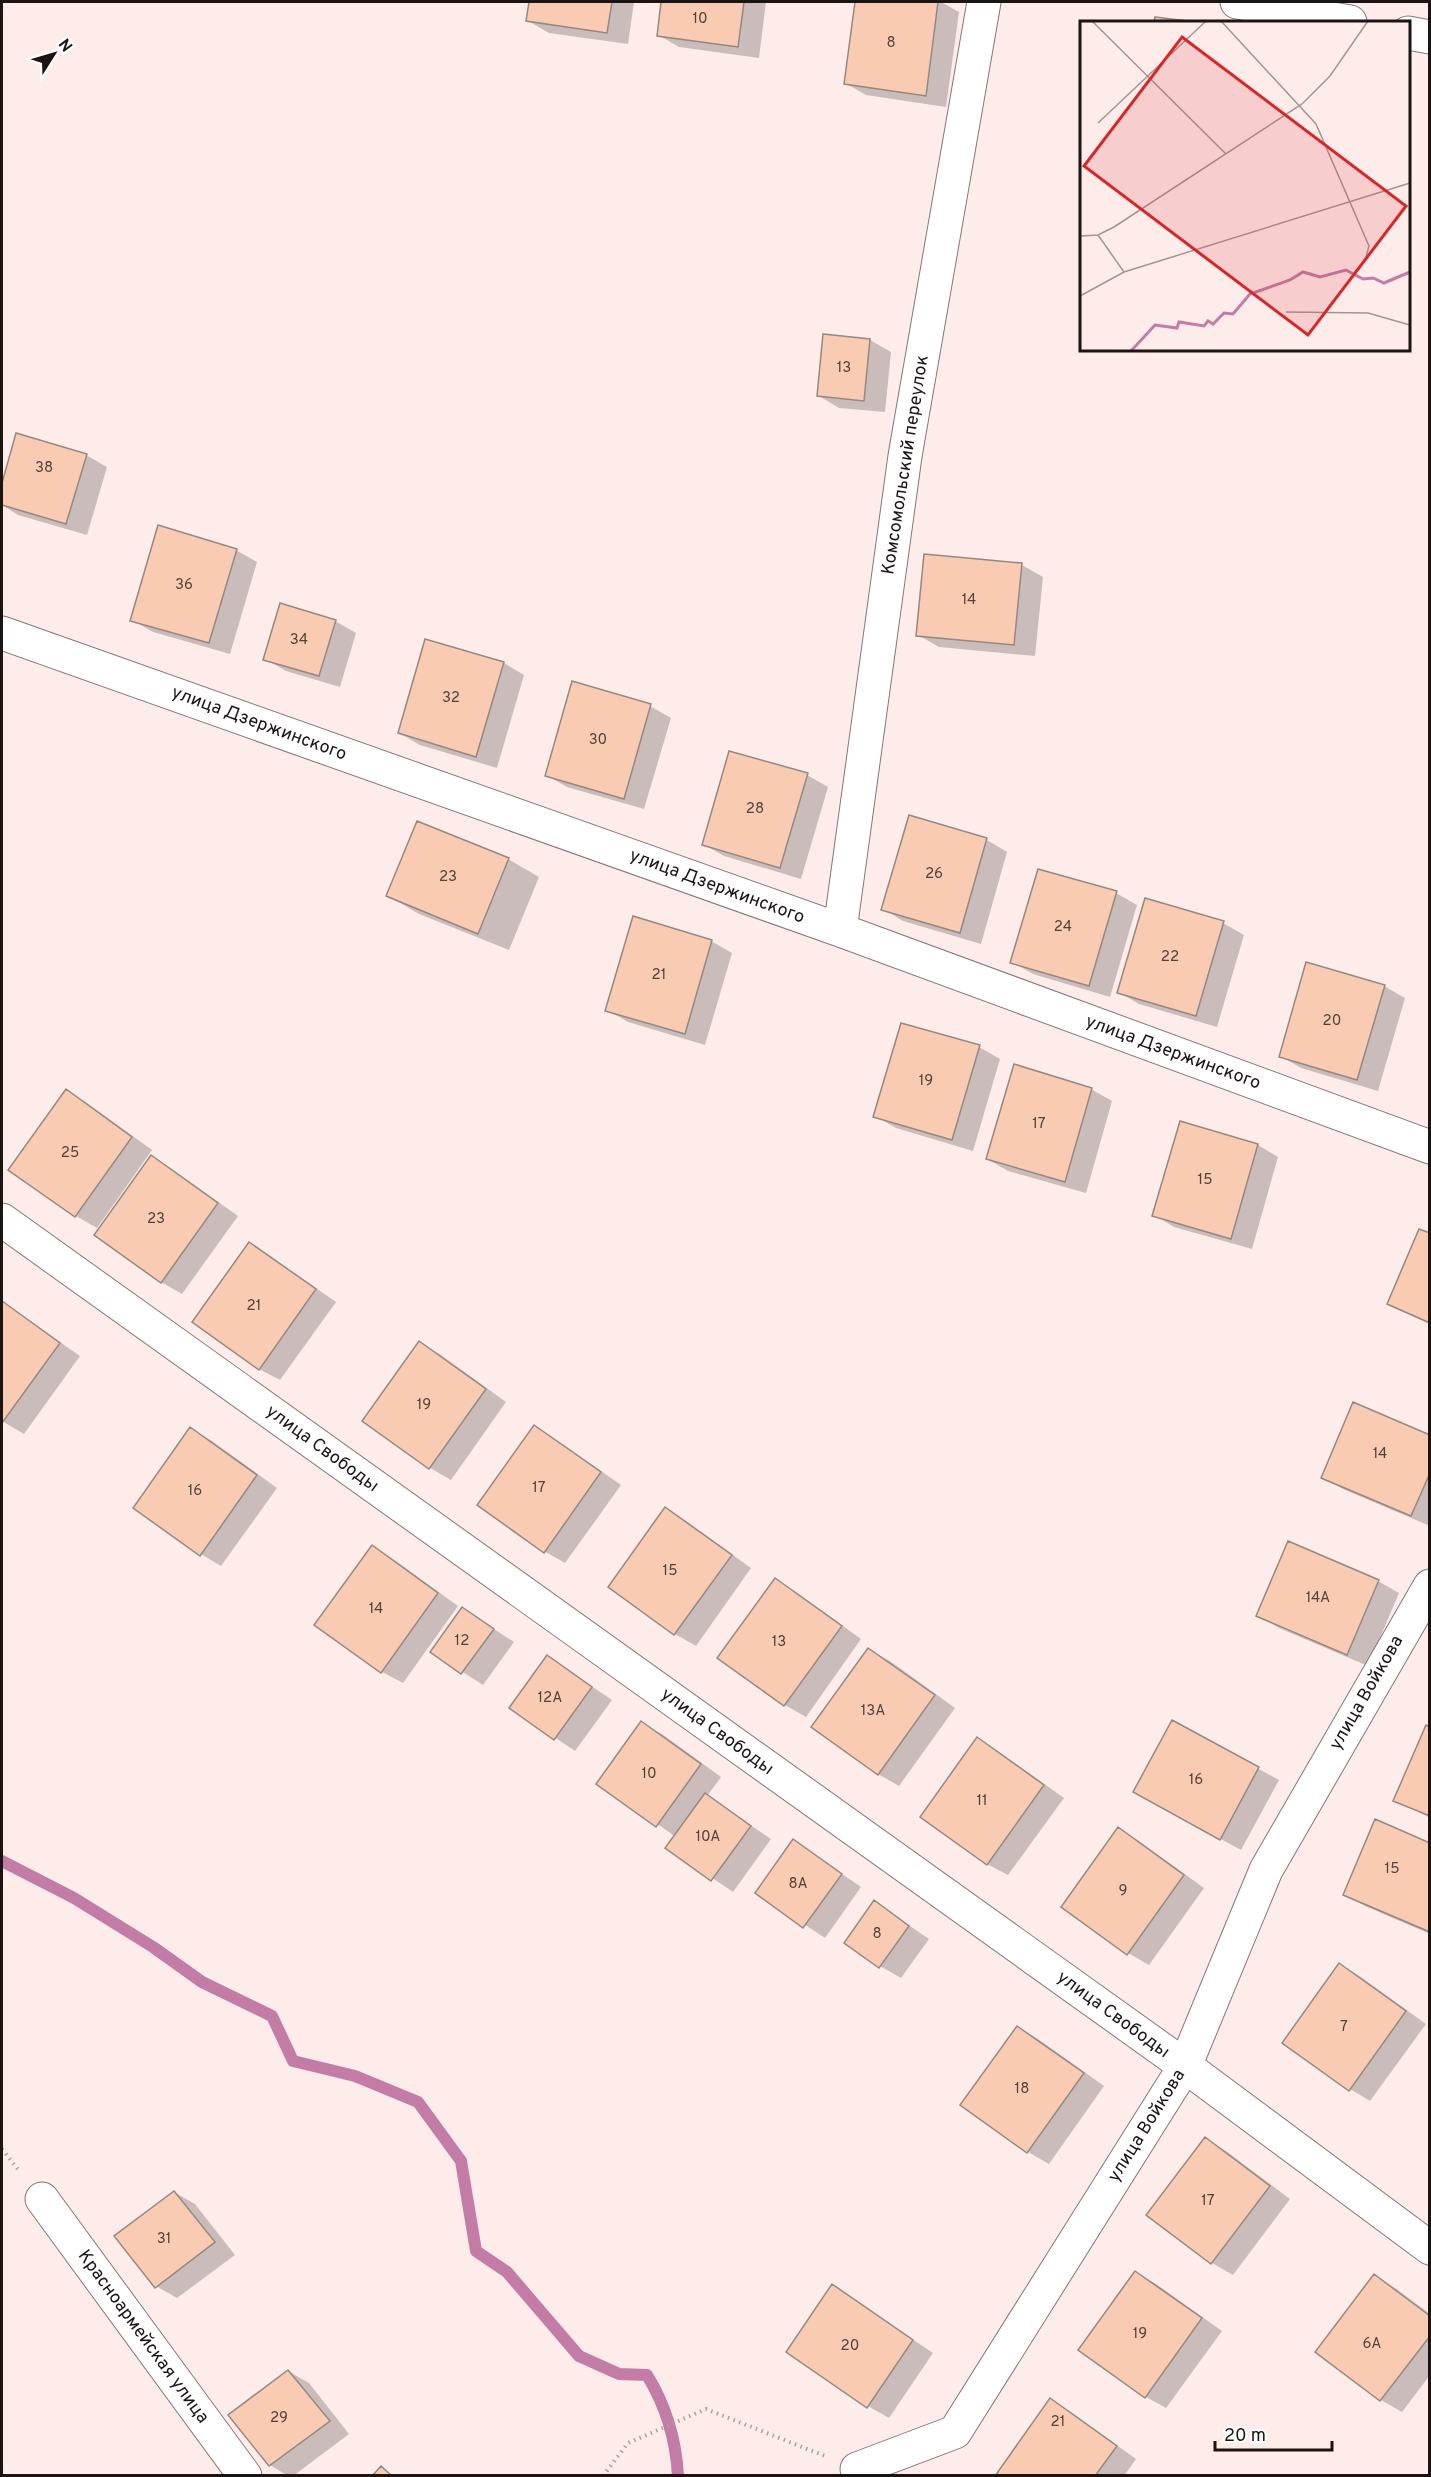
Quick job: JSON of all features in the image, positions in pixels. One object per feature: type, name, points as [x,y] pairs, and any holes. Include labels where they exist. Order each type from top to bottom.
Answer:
[{"type":"street","name":"Комсомольский переулок","points":[[840,930],[905,456],[984,2]]},
{"type":"street","points":[[1237,2],[1344,21]]},
{"type":"street","points":[[1410,33],[1430,37]]},
{"type":"street","name":"улица Дзержинского","points":[[2,633],[840,930],[1430,1147]]},
{"type":"street","name":"улица Свободы","points":[[2,1220],[1185,2066],[1430,2248]]},
{"type":"street","name":"улица Войкова","points":[[857,2469],[955,2433],[1185,2066],[1266,1870],[1430,1586]]},
{"type":"street","name":"Красноармейская улица","points":[[42,2199],[245,2475]]},
{"type":"path","points":[[603,2475],[628,2443],[706,2409],[857,2469]]},
{"type":"building","points":[[529,2],[612,2],[607,33],[526,21]]},
{"type":"building","points":[[661,2],[744,2],[738,47],[657,36]]},
{"type":"building","points":[[855,2],[938,2],[926,96],[844,84]]},
{"type":"building","points":[[1155,17],[1188,21],[1154,21]]},
{"type":"building","points":[[823,334],[870,339],[864,401],[817,396]]},
{"type":"building","points":[[16,433],[87,454],[66,524],[2,505],[2,483]]},
{"type":"building","points":[[158,525],[237,549],[209,643],[130,621]]},
{"type":"building","points":[[924,554],[1022,563],[1014,645],[916,636]]},
{"type":"building","points":[[280,603],[336,620],[319,676],[263,660]]},
{"type":"building","points":[[425,639],[504,662],[476,757],[398,733]]},
{"type":"building","points":[[572,681],[651,704],[624,799],[545,776]]},
{"type":"building","points":[[729,751],[808,773],[780,868],[702,845]]},
{"type":"building","points":[[909,815],[987,838],[960,933],[881,910]]},
{"type":"building","points":[[417,821],[509,858],[478,934],[386,896]]},
{"type":"building","points":[[1038,869],[1117,891],[1089,986],[1010,963]]},
{"type":"building","points":[[1145,898],[1224,921],[1196,1016],[1117,993]]},
{"type":"building","points":[[633,916],[712,940],[685,1034],[605,1011]]},
{"type":"building","points":[[1306,962],[1385,985],[1357,1080],[1279,1057]]},
{"type":"building","points":[[901,1023],[980,1045],[952,1140],[873,1117]]},
{"type":"building","points":[[1014,1064],[1092,1088],[1065,1182],[986,1159]]},
{"type":"building","points":[[66,1089],[132,1137],[75,1217],[8,1170]]},
{"type":"building","points":[[1180,1121],[1258,1144],[1231,1239],[1152,1216]]},
{"type":"building","points":[[151,1155],[218,1203],[161,1283],[94,1235]]},
{"type":"building","points":[[1419,1229],[1430,1233],[1430,1323],[1387,1304]]},
{"type":"building","points":[[249,1242],[316,1289],[259,1370],[192,1322]]},
{"type":"building","points":[[2,1301],[60,1343],[2,1423]]},
{"type":"building","points":[[419,1341],[486,1389],[429,1469],[362,1421]]},
{"type":"building","points":[[1353,1402],[1430,1435],[1430,1473],[1411,1516],[1321,1478]]},
{"type":"building","points":[[534,1425],[601,1472],[544,1553],[477,1505]]},
{"type":"building","points":[[190,1427],[257,1475],[200,1556],[133,1508]]},
{"type":"building","points":[[665,1507],[732,1555],[674,1635],[608,1587]]},
{"type":"building","points":[[1288,1541],[1379,1580],[1347,1655],[1256,1616]]},
{"type":"building","points":[[372,1545],[438,1593],[381,1673],[314,1625]]},
{"type":"building","points":[[775,1578],[842,1626],[784,1706],[717,1658]]},
{"type":"building","points":[[462,1607],[494,1629],[461,1674],[430,1652]]},
{"type":"building","points":[[868,1648],[935,1695],[878,1775],[811,1727]]},
{"type":"building","points":[[547,1655],[592,1687],[554,1740],[509,1708]]},
{"type":"building","points":[[1172,1720],[1259,1767],[1220,1840],[1133,1792]]},
{"type":"building","points":[[641,1721],[701,1764],[656,1827],[596,1784]]},
{"type":"building","points":[[1426,1725],[1430,1727],[1430,1816],[1393,1801]]},
{"type":"building","points":[[977,1737],[1044,1785],[987,1865],[920,1817]]},
{"type":"building","points":[[705,1793],[751,1826],[711,1881],[665,1848]]},
{"type":"building","points":[[1375,1819],[1430,1843],[1430,1932],[1343,1895]]},
{"type":"building","points":[[1118,1827],[1184,1875],[1127,1955],[1061,1907]]},
{"type":"building","points":[[793,1839],[842,1874],[803,1928],[755,1893]]},
{"type":"building","points":[[874,1900],[909,1926],[879,1968],[844,1943]]},
{"type":"building","points":[[1339,1963],[1406,2011],[1349,2091],[1282,2043]]},
{"type":"building","points":[[1017,2026],[1084,2073],[1027,2153],[960,2105]]},
{"type":"building","points":[[1205,2137],[1270,2186],[1211,2264],[1146,2215]]},
{"type":"building","points":[[174,2191],[215,2242],[155,2288],[114,2236]]},
{"type":"building","points":[[1135,2271],[1202,2318],[1145,2398],[1078,2350]]},
{"type":"building","points":[[1374,2274],[1430,2316],[1430,2336],[1380,2401],[1315,2352]]},
{"type":"building","points":[[832,2284],[913,2340],[867,2408],[786,2352]]},
{"type":"building","points":[[288,2370],[330,2421],[269,2466],[228,2415]]},
{"type":"building","points":[[1050,2398],[1117,2446],[1095,2476],[995,2476]]},
{"type":"building","points":[[381,2466],[392,2476],[372,2476]]},
{"type":"waterway","points":[[2,1861],[74,1898],[153,1947],[202,1982],[272,2016],[293,2061],[355,2076],[418,2102],[461,2161],[476,2251],[507,2272],[579,2356],[619,2374],[647,2375],[660,2399],[669,2423],[678,2476]]}]
